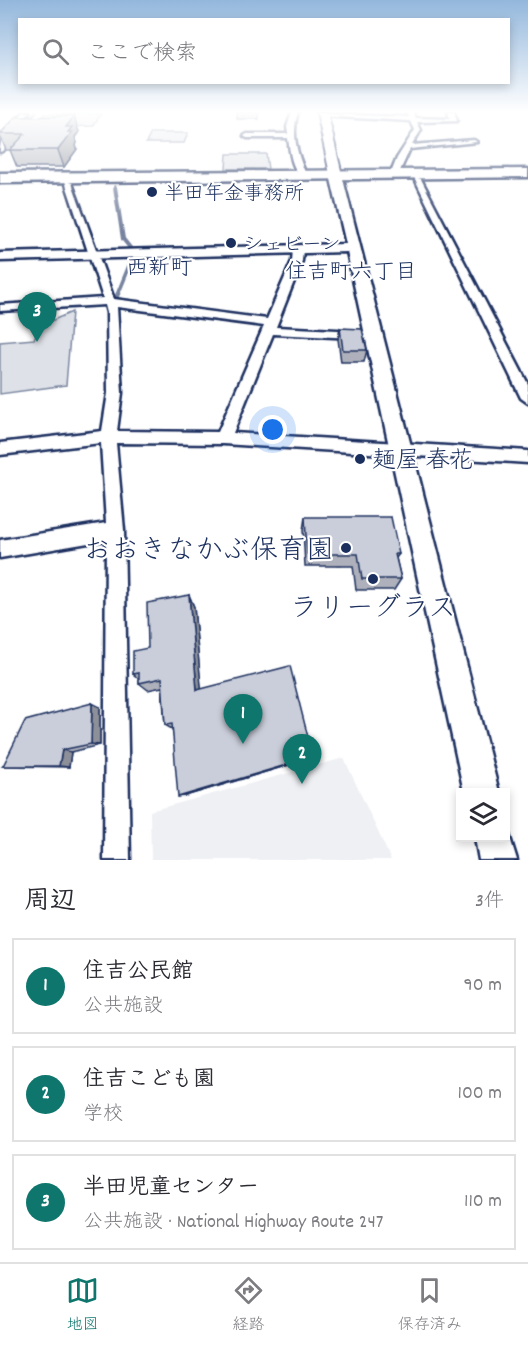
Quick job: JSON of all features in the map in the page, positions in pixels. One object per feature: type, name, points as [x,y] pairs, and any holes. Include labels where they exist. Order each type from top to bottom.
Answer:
[{"type":"highway","points":[[0,184],[395,173],[528,173]]},
{"type":"highway","points":[[0,178],[302,174],[417,179],[528,180]]},
{"type":"main road","points":[[331,152],[481,788]]},
{"type":"main road","points":[[0,257],[353,248]]},
{"type":"main road","points":[[494,842],[498,860]]},
{"type":"street","points":[[294,152],[302,174]]},
{"type":"street","points":[[395,173],[396,164],[404,152]]},
{"type":"street","points":[[417,179],[528,398]]},
{"type":"street","points":[[68,183],[95,255],[113,313],[115,393],[108,438],[115,530],[117,860]]},
{"type":"street","points":[[223,438],[297,261],[298,249]]},
{"type":"street","points":[[0,308],[110,302],[271,326],[374,335]]},
{"type":"street","points":[[0,449],[93,436],[223,438],[528,457]]},
{"type":"street","points":[[0,549],[115,530]]},
{"type":"shaded area","points":[[227,154],[266,154],[268,169],[226,169]]},
{"type":"shaded area","points":[[72,312],[66,385],[0,394],[0,342],[34,339],[39,326]]},
{"type":"shaded area","points":[[344,758],[391,860],[151,860],[150,811]]},
{"type":"building","points":[[340,328],[362,329],[367,350],[343,350]]},
{"type":"building","points":[[305,517],[391,517],[399,554],[395,554],[401,579],[362,579],[358,554],[307,554]]},
{"type":"building","points":[[189,595],[197,690],[290,666],[313,757],[178,797],[172,724],[165,725],[162,678],[139,683],[139,673],[133,674],[133,651],[148,648],[147,603]]},
{"type":"building","points":[[92,703],[91,744],[62,750],[59,766],[3,766],[25,721]]},
{"type":"waterway","points":[[115,187],[123,239],[131,249]]},
{"type":"waterway","points":[[117,296],[133,257]]},
{"type":"place","name":"半田年金事務所","points":[[152,192]]},
{"type":"place","name":"シェビーン","points":[[231,243]]},
{"type":"place","name":"半田児童センター","points":[[37,342]]},
{"type":"place","name":"麺屋 春花","points":[[360,459]]},
{"type":"place","name":"おおきなかぶ保育園","points":[[346,548]]},
{"type":"place","name":"ラリーグラス","points":[[373,579]]},
{"type":"place","name":"住吉公民館","points":[[243,744]]},
{"type":"place","name":"住吉こども園","points":[[302,784]]},
{"type":"district","name":"西新町","points":[[159,266]]},
{"type":"district","name":"住吉町六丁目","points":[[351,270]]}]
